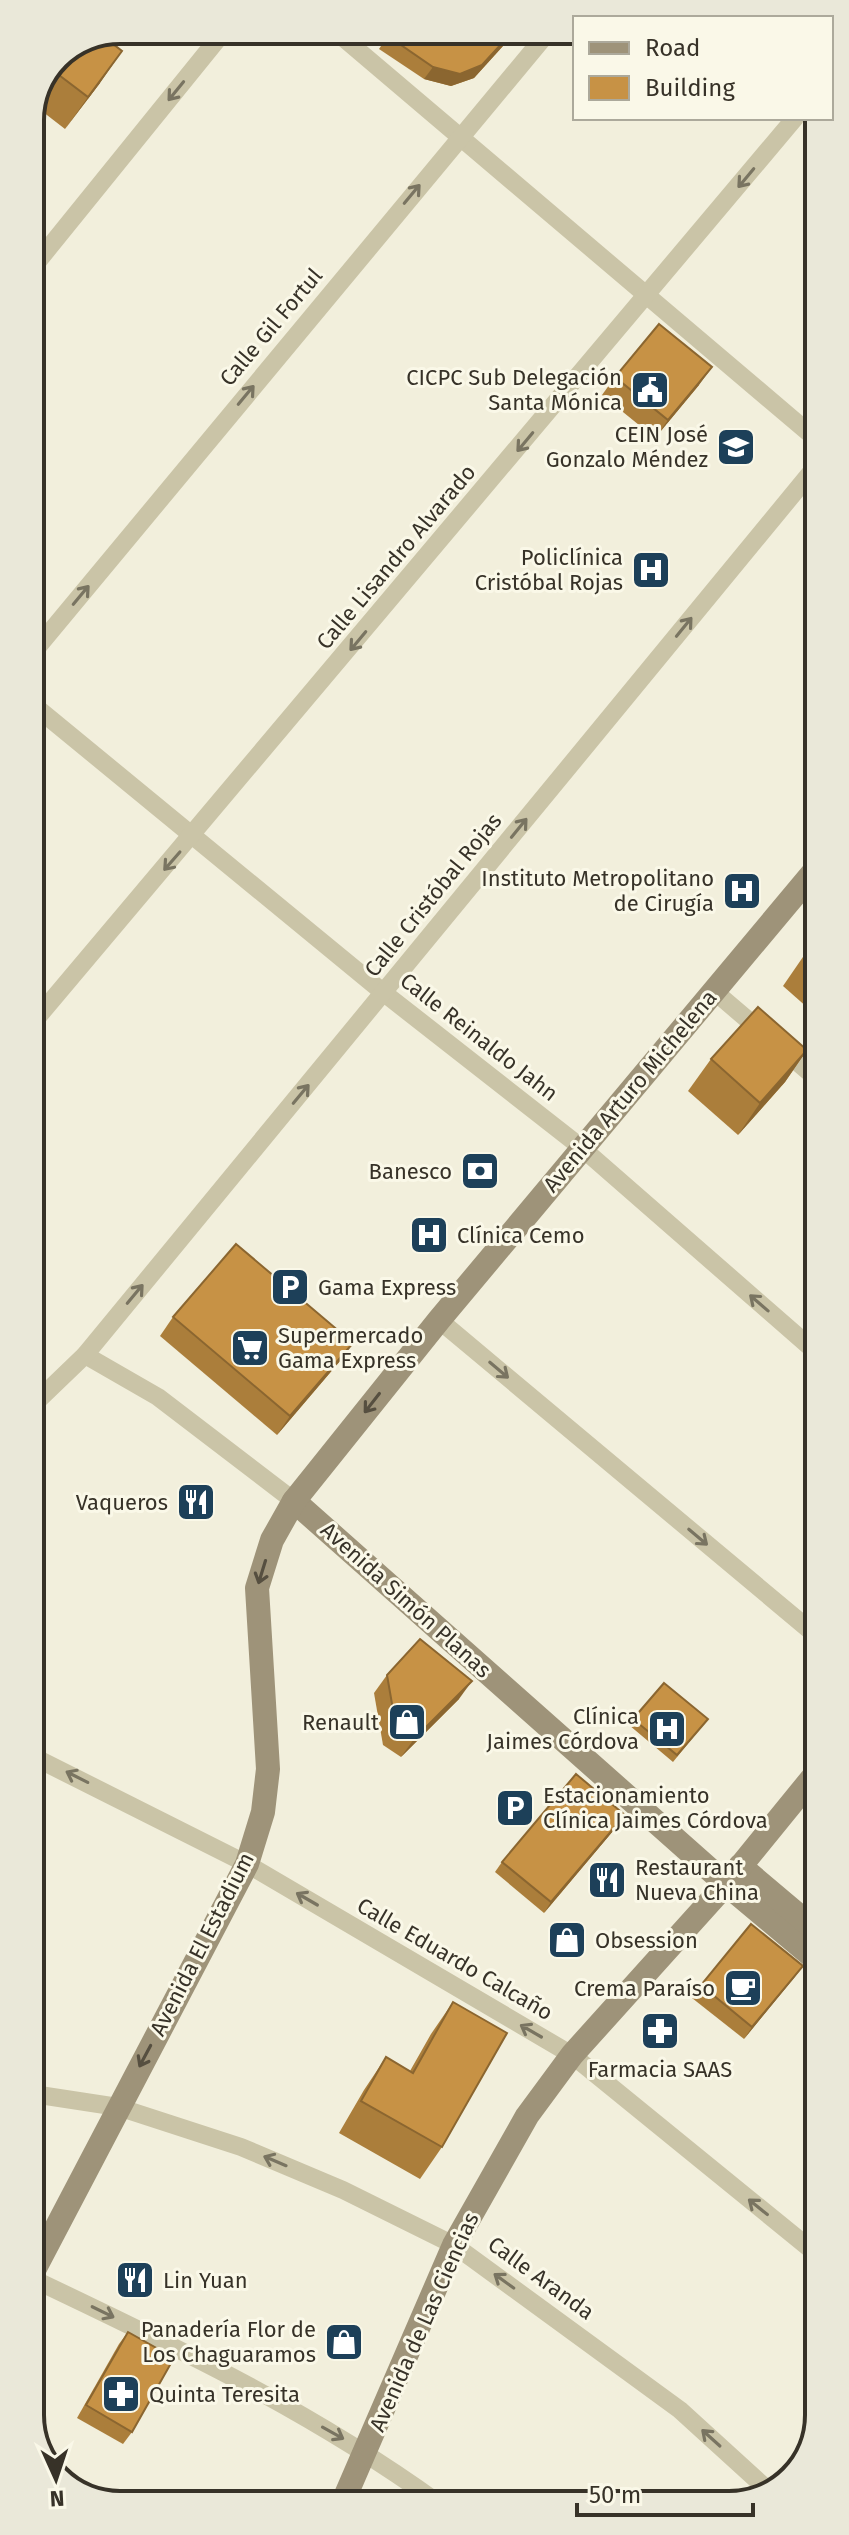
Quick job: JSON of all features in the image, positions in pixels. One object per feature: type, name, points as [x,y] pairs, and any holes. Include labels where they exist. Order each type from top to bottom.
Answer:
[{"type":"street","points":[[44,254],[214,44]]},
{"type":"street","points":[[351,44],[805,430]]},
{"type":"street","name":"Calle Gil Fortul","points":[[44,639],[538,44]]},
{"type":"street","name":"Calle Lisandro Alvarado","points":[[44,1010],[793,120]]},
{"type":"street","name":"Calle Cristóbal Rojas","points":[[44,1394],[85,1355],[805,480]]},
{"type":"street","name":"Calle Reinaldo Jahn","points":[[44,713],[195,834],[384,993],[582,1148],[805,1343]]},
{"type":"street","name":"Avenida Arturo Michelena","points":[[294,1501],[439,1320],[805,882]]},
{"type":"street","points":[[714,991],[805,1069]]},
{"type":"street","points":[[439,1320],[805,1626]]},
{"type":"street","name":"Avenida Simón Planas","points":[[85,1355],[158,1397],[294,1501],[733,1875],[805,1948]]},
{"type":"street","name":"Avenida El Estadium","points":[[44,2251],[247,1864],[263,1812],[268,1769],[257,1588],[272,1540],[294,1501]]},
{"type":"street","name":"Calle Eduardo Calcaño","points":[[44,1762],[247,1864],[572,2055],[805,2245]]},
{"type":"street","name":"Avenida de Las Ciencias","points":[[348,2491],[454,2245],[527,2116],[572,2055],[733,1875],[805,1787]]},
{"type":"street","name":"Avenida Simón Planas","points":[[733,1875],[805,1923]]},
{"type":"street","name":"Calle Aranda","points":[[44,2096],[118,2107],[241,2147],[343,2190],[454,2245],[680,2410],[761,2484]]},
{"type":"street","points":[[44,2284],[211,2364],[366,2451],[421,2491]]},
{"type":"building","points":[[114,44],[122,51],[88,97],[59,75],[78,57]]},
{"type":"building","points":[[400,44],[501,44],[482,65],[460,74],[433,67]]},
{"type":"building","name":"CICPC Sub Delegación Santa Mónica","points":[[659,324],[712,367],[668,420],[615,377]]},
{"type":"building","points":[[758,1007],[805,1048],[805,1052],[760,1103],[711,1059]]},
{"type":"building","name":"Supermercado Gama Express","points":[[236,1244],[353,1343],[290,1416],[173,1317]]},
{"type":"building","name":"Renault","points":[[420,1639],[472,1681],[414,1739],[396,1727],[387,1675]]},
{"type":"building","points":[[664,1683],[708,1719],[677,1755],[633,1719]]},
{"type":"building","points":[[576,1774],[625,1815],[551,1902],[502,1862]]},
{"type":"building","name":"Crema Paraíso","points":[[751,1924],[803,1966],[752,2027],[701,1985]]},
{"type":"building","points":[[453,2002],[507,2033],[442,2147],[361,2101],[386,2057],[413,2073]]},
{"type":"building","name":"Quinta Teresita","points":[[128,2332],[174,2358],[132,2432],[86,2405]]},
{"type":"place","name":"CICPC Sub Delegación Santa Mónica","points":[[650,390]]},
{"type":"place","name":"CEIN José Gonzalo Méndez","points":[[736,447]]},
{"type":"place","name":"Policlínica Cristóbal Rojas","points":[[651,570]]},
{"type":"place","name":"Instituto Metropolitano de Cirugía","points":[[742,891]]},
{"type":"place","name":"Banesco","points":[[480,1171]]},
{"type":"place","name":"Clínica Cemo","points":[[429,1235]]},
{"type":"place","name":"Gama Express","points":[[290,1287]]},
{"type":"place","name":"Supermercado Gama Express","points":[[250,1348]]},
{"type":"place","name":"Vaqueros","points":[[196,1502]]},
{"type":"place","name":"Renault","points":[[407,1722]]},
{"type":"place","name":"Clínica Jaimes Córdova","points":[[667,1729]]},
{"type":"place","name":"Estacionamiento Clínica Jaimes Córdova","points":[[515,1808]]},
{"type":"place","name":"Restaurant Nueva China","points":[[607,1880]]},
{"type":"place","name":"Obsession","points":[[567,1940]]},
{"type":"place","name":"Crema Paraíso","points":[[743,1988]]},
{"type":"place","name":"Farmacia SAAS","points":[[660,2031]]},
{"type":"place","name":"Lin Yuan","points":[[135,2280]]},
{"type":"place","name":"Panadería Flor de Los Chaguaramos","points":[[344,2342]]},
{"type":"place","name":"Quinta Teresita","points":[[121,2394]]}]
